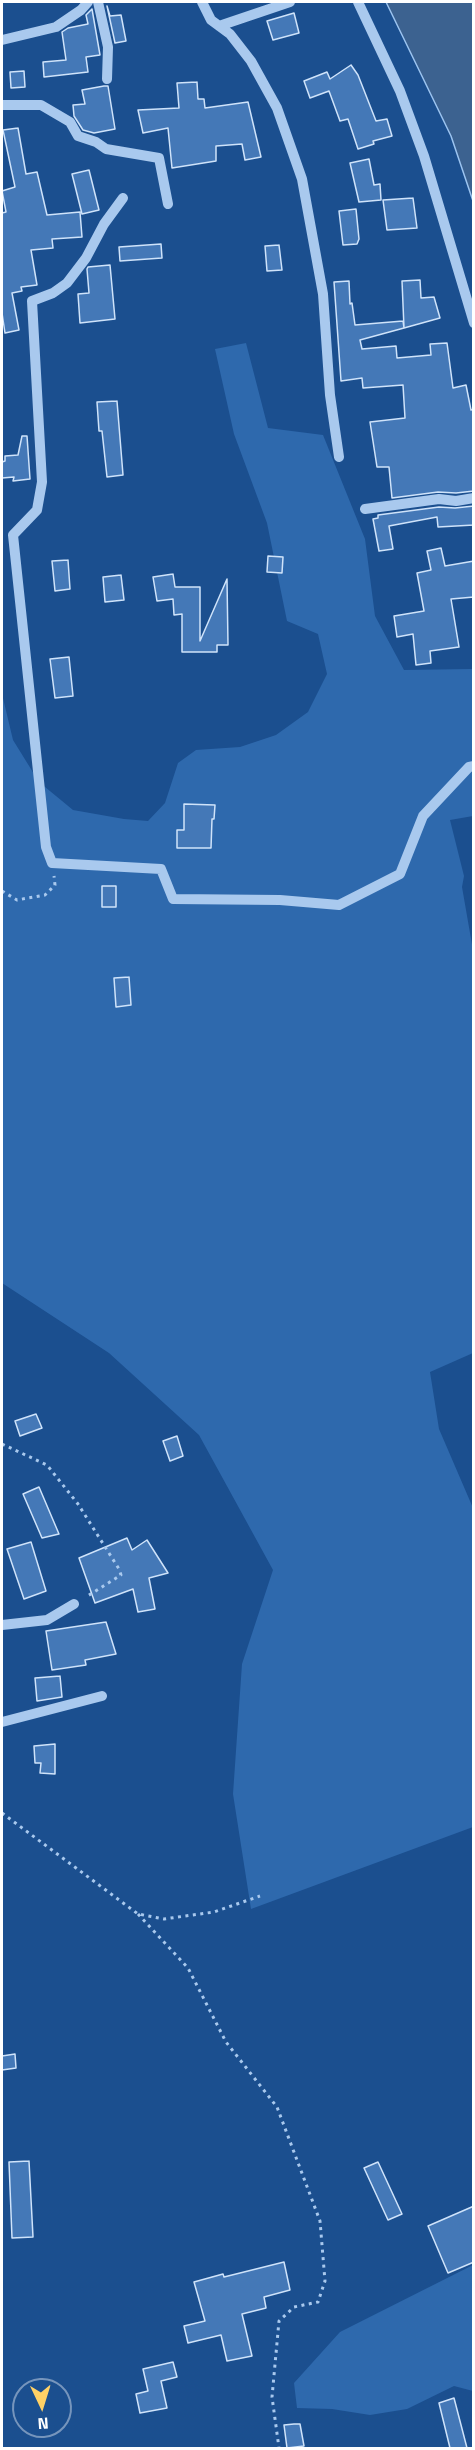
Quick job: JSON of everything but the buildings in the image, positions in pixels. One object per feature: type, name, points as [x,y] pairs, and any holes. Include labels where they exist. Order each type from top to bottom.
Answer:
[{"type":"street","points":[[2,40],[56,27],[81,10],[88,2]]},
{"type":"street","points":[[98,2],[108,47],[107,79]]},
{"type":"street","points":[[202,2],[211,20],[230,34],[251,61],[272,99],[302,179],[323,294],[330,395],[339,457]]},
{"type":"street","points":[[219,26],[290,2]]},
{"type":"street","points":[[358,2],[400,91],[424,156],[474,323]]},
{"type":"street","points":[[2,105],[41,105],[70,122],[78,136],[96,142],[106,149],[159,158],[168,204]]},
{"type":"street","points":[[123,198],[104,224],[86,258],[67,283],[53,293],[32,301],[42,482],[37,510],[7,535],[46,847],[52,863],[161,869],[173,899],[280,900],[339,905],[400,874],[423,816],[469,767],[474,766]]},
{"type":"street","points":[[365,509],[439,499],[456,501],[474,498]]},
{"type":"street","points":[[2,1625],[47,1620],[74,1604]]},
{"type":"street","points":[[2,1722],[102,1696]]},
{"type":"path","points":[[2,891],[17,900],[45,895],[55,885],[52,863]]},
{"type":"path","points":[[2,1444],[47,1466],[78,1504],[119,1569],[120,1575],[74,1604]]},
{"type":"path","points":[[2,1813],[138,1914],[188,1968],[226,2042],[277,2107],[320,2220],[325,2281],[318,2302],[294,2307],[279,2321],[272,2397],[279,2448]]},
{"type":"path","points":[[138,1914],[164,1919],[214,1912],[260,1896]]},
{"type":"shaded area","points":[[386,2],[473,2],[473,201],[451,136]]},
{"type":"shaded area","points":[[246,343],[268,428],[323,435],[365,539],[375,616],[404,670],[473,669],[473,816],[450,820],[464,876],[462,887],[474,956],[473,1353],[430,1372],[439,1429],[473,1508],[473,1827],[251,1909],[233,1794],[242,1664],[273,1570],[199,1435],[109,1353],[2,1283],[2,694],[13,740],[39,782],[73,810],[148,821],[165,803],[178,763],[196,750],[240,747],[276,735],[308,712],[327,674],[318,634],[287,621],[267,523],[234,434],[215,349]]},
{"type":"shaded area","points":[[473,2265],[473,2391],[454,2386],[407,2409],[370,2415],[332,2409],[297,2408],[294,2383],[340,2332]]}]
